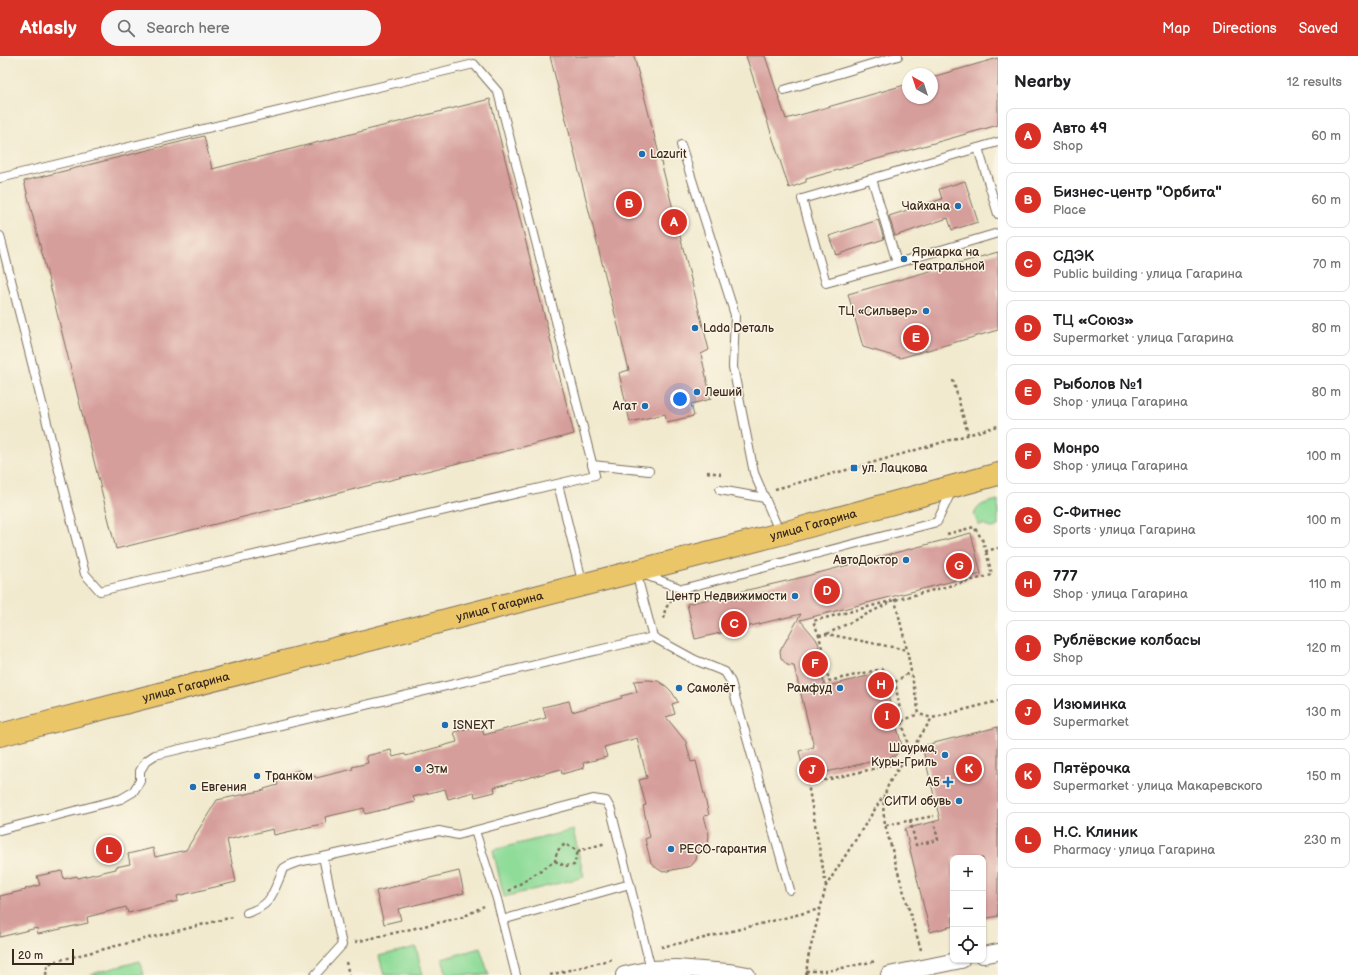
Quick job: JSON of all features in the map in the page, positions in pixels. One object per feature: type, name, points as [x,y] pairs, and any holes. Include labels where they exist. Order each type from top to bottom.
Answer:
[{"type":"main road","name":"улица Гагарина","points":[[0,735],[636,572],[998,474]]},
{"type":"street","points":[[986,955],[998,952]]},
{"type":"street","points":[[889,975],[950,962]]},
{"type":"street","points":[[624,975],[651,969],[676,968],[747,975]]},
{"type":"lane","points":[[784,90],[898,56]]},
{"type":"lane","points":[[0,178],[474,64],[498,92],[595,475],[100,591],[85,574],[0,236]]},
{"type":"lane","points":[[998,142],[802,200],[826,283],[998,233]]},
{"type":"lane","points":[[681,145],[735,315],[733,367],[754,473],[780,534]]},
{"type":"lane","points":[[978,148],[998,214]]},
{"type":"lane","points":[[872,179],[897,263]]},
{"type":"lane","points":[[592,465],[649,471]]},
{"type":"lane","points":[[558,484],[583,585]]},
{"type":"lane","points":[[636,572],[682,589],[936,522],[954,486]]},
{"type":"lane","points":[[720,490],[765,498]]},
{"type":"lane","points":[[636,572],[653,637]]},
{"type":"lane","points":[[0,830],[121,799],[133,792],[140,781],[140,771],[146,761],[155,755],[653,637],[695,660],[725,672],[731,682],[790,890]]},
{"type":"lane","points":[[247,913],[256,910],[267,903],[272,896],[283,869],[291,865],[438,831],[458,835],[593,799],[606,801],[611,810],[651,969]]},
{"type":"lane","points":[[475,831],[502,920],[516,975]]},
{"type":"lane","points":[[315,975],[342,945],[323,857]]},
{"type":"lane","points":[[502,920],[630,884]]},
{"type":"path","points":[[953,380],[968,434]]},
{"type":"path","points":[[760,485],[772,490],[998,426]]},
{"type":"path","points":[[910,754],[895,682],[882,669],[828,681],[819,635],[813,621],[992,575],[986,551]]},
{"type":"path","points":[[828,634],[895,600]]},
{"type":"path","points":[[895,600],[907,650],[919,714]]},
{"type":"path","points":[[819,635],[828,634],[907,650]]},
{"type":"path","points":[[895,682],[910,672]]},
{"type":"path","points":[[902,721],[919,714],[932,718],[998,701]]},
{"type":"path","points":[[806,975],[808,958],[826,886],[885,795],[890,782],[910,754],[932,718]]},
{"type":"path","points":[[826,886],[808,784],[903,762]]},
{"type":"path","points":[[885,795],[884,812],[886,825],[922,953]]},
{"type":"path","points":[[886,825],[934,816]]},
{"type":"path","points":[[910,820],[916,845],[938,840],[934,822]]},
{"type":"path","points":[[349,975],[342,945],[463,917],[496,899],[555,861],[557,851],[565,844],[578,851],[618,839]]},
{"type":"path","points":[[555,861],[565,866],[574,865],[578,851]]},
{"type":"path","points":[[550,975],[647,950],[696,940],[820,909]]},
{"type":"path","points":[[46,975],[47,968],[52,962],[247,913]]},
{"type":"green space","points":[[998,500],[998,526],[991,528],[984,524],[979,525],[974,515],[978,508],[983,504]]},
{"type":"green space","points":[[573,830],[584,877],[504,897],[493,850]]},
{"type":"green space","points":[[416,947],[423,975],[384,975],[379,956]]},
{"type":"green space","points":[[480,948],[489,975],[447,975],[442,959]]},
{"type":"green space","points":[[140,961],[144,975],[91,975],[91,974]]},
{"type":"building","points":[[550,56],[634,56],[709,350],[701,354],[711,399],[691,404],[694,416],[667,422],[665,414],[630,422],[619,373],[629,370]]},
{"type":"building","points":[[746,56],[765,56],[786,119],[902,86],[902,104],[938,104],[938,75],[998,58],[998,125],[806,179],[806,182],[789,188]]},
{"type":"building","points":[[490,99],[574,434],[116,549],[24,181],[204,136],[212,169]]},
{"type":"building","points":[[965,181],[978,222],[952,230],[948,218],[895,236],[889,216],[942,199],[939,189]]},
{"type":"building","points":[[878,220],[884,239],[836,255],[829,236]]},
{"type":"building","name":"ТЦ «Сильвер»","points":[[998,252],[998,330],[900,358],[863,347],[848,294]]},
{"type":"building","points":[[971,533],[981,574],[800,620],[816,639],[819,645],[817,651],[825,687],[875,674],[883,678],[902,746],[895,756],[805,777],[799,751],[814,747],[794,666],[787,665],[781,658],[780,651],[801,614],[695,639],[687,604],[795,579]]},
{"type":"building","points":[[634,681],[658,681],[666,686],[678,702],[672,704],[675,714],[666,717],[686,742],[691,762],[696,761],[709,815],[704,816],[709,835],[708,844],[703,852],[697,853],[696,860],[691,866],[663,872],[651,863],[645,839],[650,837],[643,806],[646,805],[639,780],[647,778],[637,738],[604,747],[607,757],[583,763],[584,768],[562,774],[561,769],[494,787],[495,792],[475,797],[474,792],[448,799],[445,789],[413,797],[415,802],[365,814],[364,808],[325,817],[326,823],[274,835],[273,829],[227,840],[236,882],[177,896],[178,901],[128,913],[126,907],[87,917],[88,923],[38,934],[37,928],[0,937],[0,896],[40,885],[37,876],[62,871],[64,879],[77,876],[78,878],[130,864],[128,854],[153,848],[155,857],[186,850],[217,800],[265,790],[264,789],[278,785],[276,776],[300,770],[302,779],[315,776],[316,778],[353,769],[352,767],[368,763],[366,756],[391,750],[393,757],[405,754],[406,756],[457,742],[454,732],[481,725],[484,735],[546,718],[543,707],[569,701],[572,712],[622,698],[621,696],[637,692]]},
{"type":"building","points":[[998,727],[998,916],[986,918],[986,855],[950,855],[950,927],[930,932],[905,829],[940,820],[922,746]]},
{"type":"building","points":[[459,871],[464,893],[398,909],[401,920],[384,924],[376,891]]},
{"type":"place","name":"Lazurit","points":[[642,154]]},
{"type":"place","name":"Бизнес-центр \"Орбита\"","points":[[629,204]]},
{"type":"place","name":"Чайхана","points":[[958,206]]},
{"type":"place","name":"Авто 49","points":[[674,222]]},
{"type":"place","name":"Ярмарка на Театральной","points":[[904,259]]},
{"type":"place","name":"ТЦ «Сильвер»","points":[[926,311]]},
{"type":"place","name":"Lada Dеталь","points":[[695,328]]},
{"type":"place","name":"Рыболов №1","points":[[916,338]]},
{"type":"place","name":"Леший","points":[[697,392]]},
{"type":"place","name":"Агат","points":[[645,406]]},
{"type":"place","name":"ул. Лацкова","points":[[854,468]]},
{"type":"place","name":"АвтоДоктор","points":[[906,560]]},
{"type":"place","name":"С-Фитнес","points":[[959,566]]},
{"type":"place","name":"ТЦ «Союз»","points":[[827,591]]},
{"type":"place","name":"Центр Недвижимости","points":[[795,596]]},
{"type":"place","name":"СДЭК","points":[[734,624]]},
{"type":"place","name":"Монро","points":[[815,664]]},
{"type":"place","name":"777","points":[[881,685]]},
{"type":"place","name":"Самолёт","points":[[679,688]]},
{"type":"place","name":"Рамфуд","points":[[840,688]]},
{"type":"place","name":"Рублёвские колбасы","points":[[887,716]]},
{"type":"place","name":"ISNEXT","points":[[445,725]]},
{"type":"place","name":"Шаурма, Куры-Гриль","points":[[945,755]]},
{"type":"place","name":"Этм","points":[[418,769]]},
{"type":"place","name":"Пятёрочка","points":[[969,769]]},
{"type":"place","name":"Изюминка","points":[[812,770]]},
{"type":"place","name":"Транком","points":[[257,776]]},
{"type":"place","name":"А5","points":[[948,782]]},
{"type":"place","name":"Евгения","points":[[193,787]]},
{"type":"place","name":"СИТИ обувь","points":[[959,801]]},
{"type":"place","name":"РЕСО-гарантия","points":[[671,849]]},
{"type":"place","name":"Н.С. Клиник","points":[[109,850]]}]
